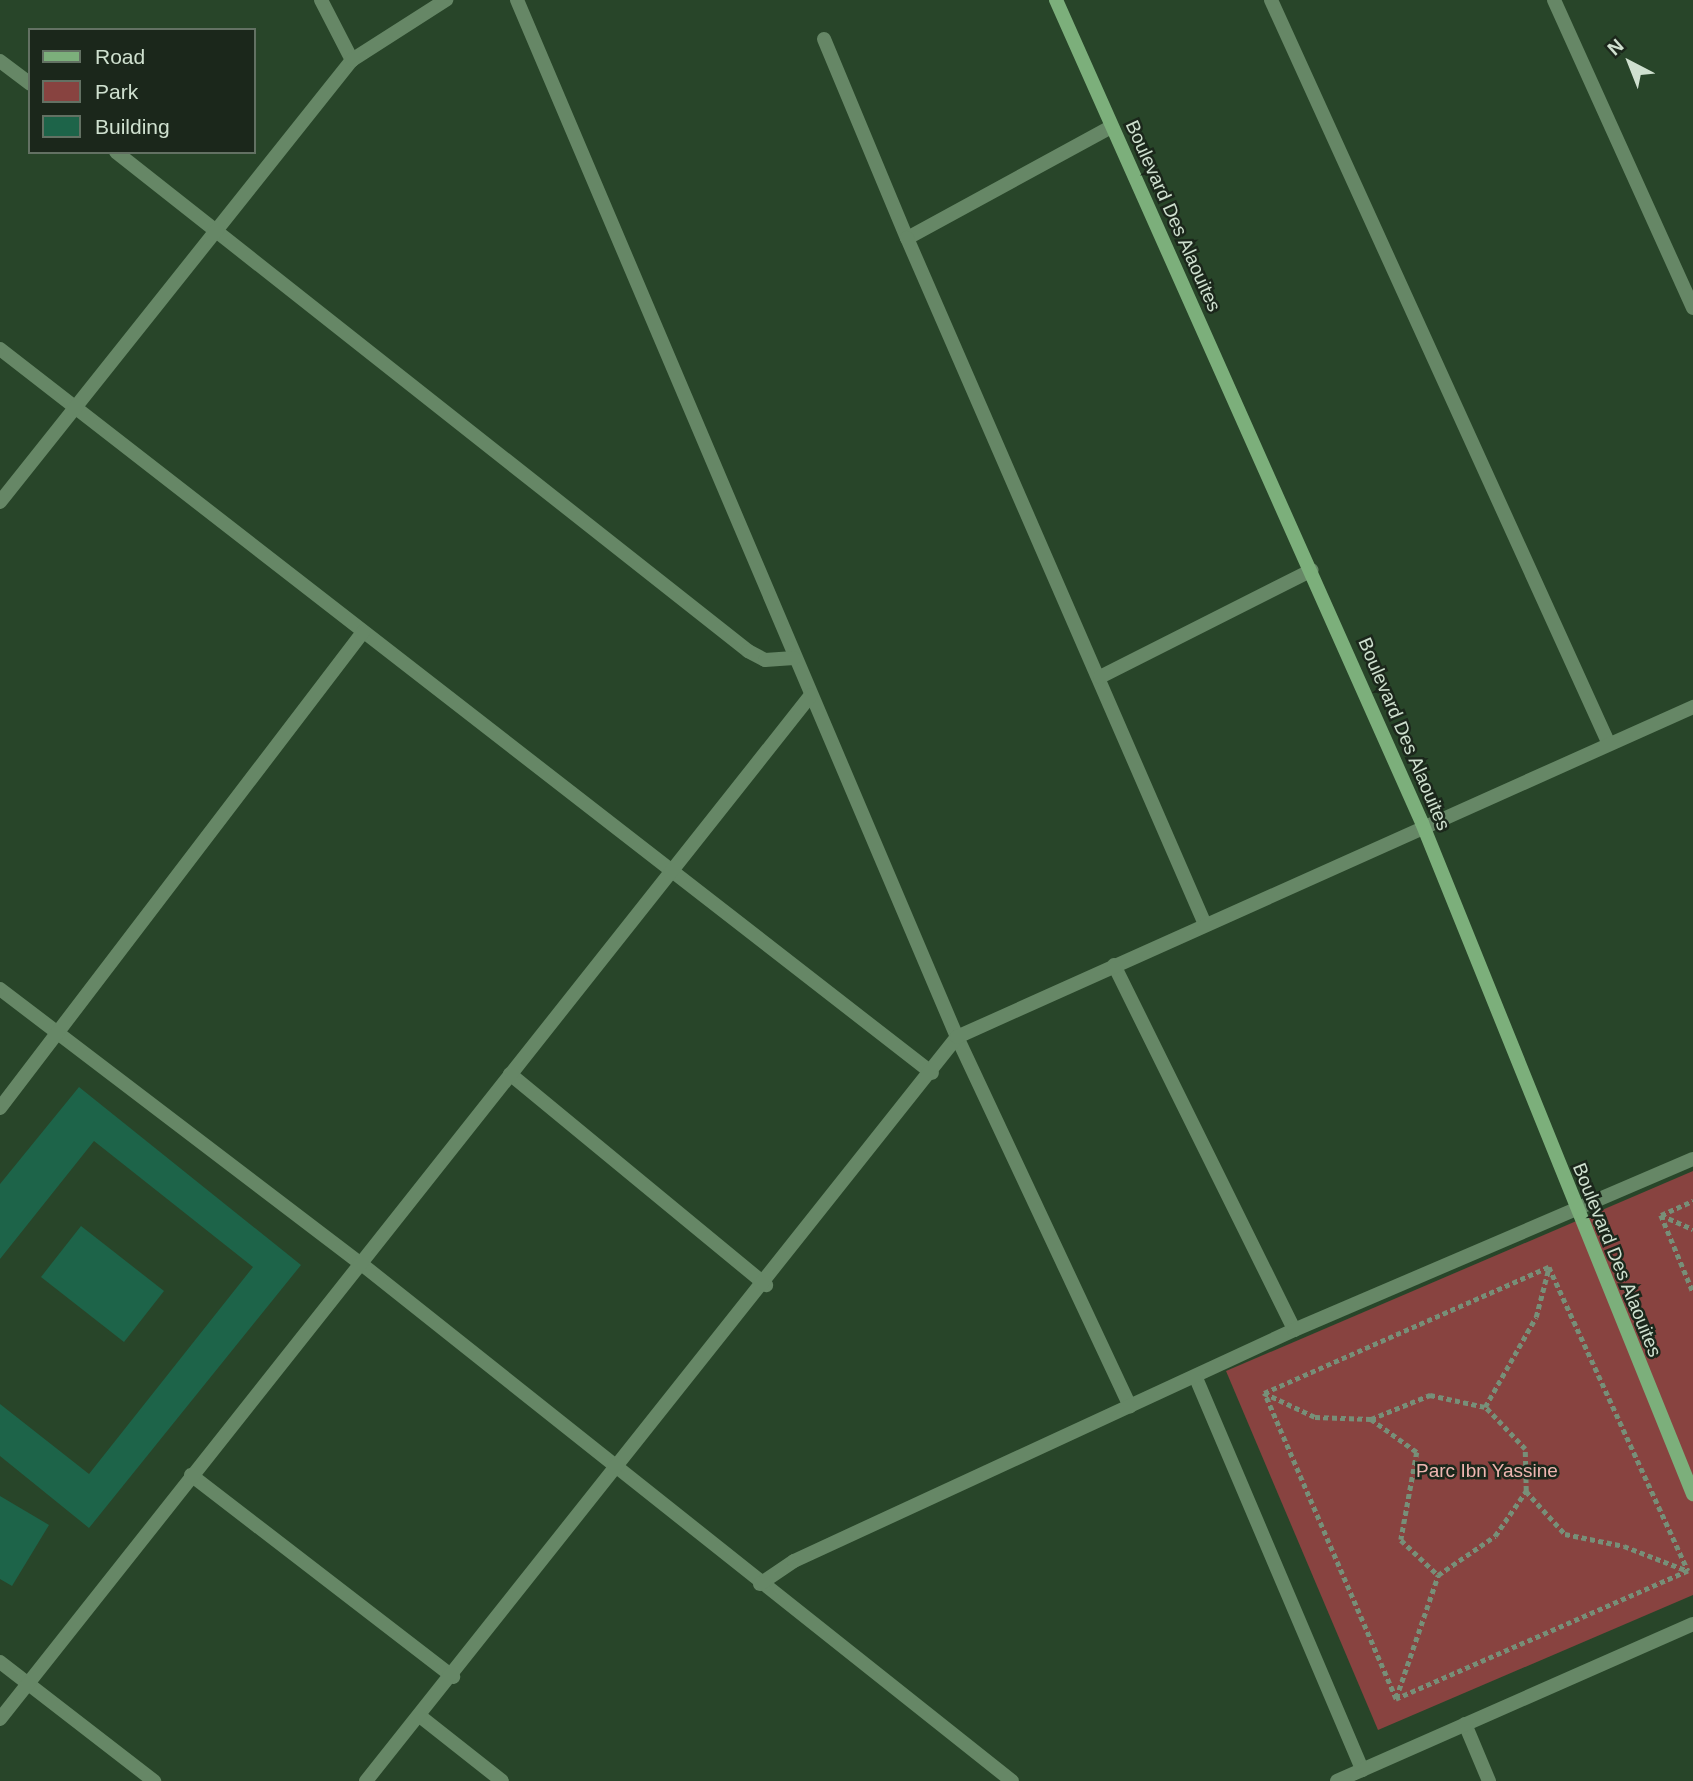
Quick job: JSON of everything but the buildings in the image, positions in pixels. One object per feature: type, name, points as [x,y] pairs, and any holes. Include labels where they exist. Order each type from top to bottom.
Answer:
[{"type":"main road","name":"Boulevard Des Alaouites","points":[[1056,0],[1312,570],[1422,823],[1576,1213],[1693,1494]]},
{"type":"street","points":[[321,0],[352,60]]},
{"type":"street","points":[[0,502],[214,229],[352,60],[446,0]]},
{"type":"street","points":[[517,0],[957,1037],[1130,1406]]},
{"type":"street","points":[[1271,0],[1608,742]]},
{"type":"street","points":[[1554,0],[1693,308]]},
{"type":"street","points":[[824,39],[907,238],[1100,677],[1204,922]]},
{"type":"street","points":[[0,61],[28,82]]},
{"type":"street","points":[[907,238],[1111,127]]},
{"type":"street","points":[[119,154],[748,651],[765,660],[794,658]]},
{"type":"street","points":[[0,349],[932,1073]]},
{"type":"street","points":[[1100,677],[1312,570]]},
{"type":"street","points":[[0,1108],[363,632]]},
{"type":"street","points":[[0,1719],[359,1262],[811,695]]},
{"type":"street","points":[[366,1781],[453,1677],[610,1467],[766,1284],[932,1073],[957,1037],[1422,823],[1693,706]]},
{"type":"street","points":[[1114,964],[1294,1330]]},
{"type":"street","points":[[0,989],[359,1262],[610,1467],[1012,1781]]},
{"type":"street","points":[[510,1074],[766,1284]]},
{"type":"street","points":[[760,1584],[794,1561],[1196,1378],[1294,1330],[1576,1213],[1693,1159]]},
{"type":"street","points":[[1196,1378],[1362,1770]]},
{"type":"street","points":[[191,1475],[453,1677]]},
{"type":"street","points":[[1337,1781],[1693,1624]]},
{"type":"street","points":[[0,1662],[154,1781]]},
{"type":"street","points":[[421,1717],[502,1781]]},
{"type":"street","points":[[1465,1724],[1489,1781]]},
{"type":"path","points":[[1661,1215],[1693,1201]]},
{"type":"path","points":[[1661,1215],[1693,1229]]},
{"type":"path","points":[[1661,1215],[1693,1292]]},
{"type":"path","points":[[1264,1392],[1549,1268]]},
{"type":"path","points":[[1485,1408],[1536,1317],[1549,1268]]},
{"type":"path","points":[[1549,1268],[1688,1571]]},
{"type":"path","points":[[1264,1392],[1315,1417],[1371,1419],[1430,1395],[1485,1408],[1525,1450],[1526,1491],[1495,1536],[1437,1575],[1396,1699]]},
{"type":"path","points":[[1264,1392],[1396,1699]]},
{"type":"path","points":[[1371,1419],[1417,1452],[1401,1540],[1437,1575]]},
{"type":"path","points":[[1526,1491],[1565,1534],[1624,1546],[1688,1571]]},
{"type":"path","points":[[1396,1699],[1688,1571]]},
{"type":"green space","name":"Parc Ibn Yassine","points":[[1693,1171],[1693,1595],[1378,1730],[1226,1371]]}]
